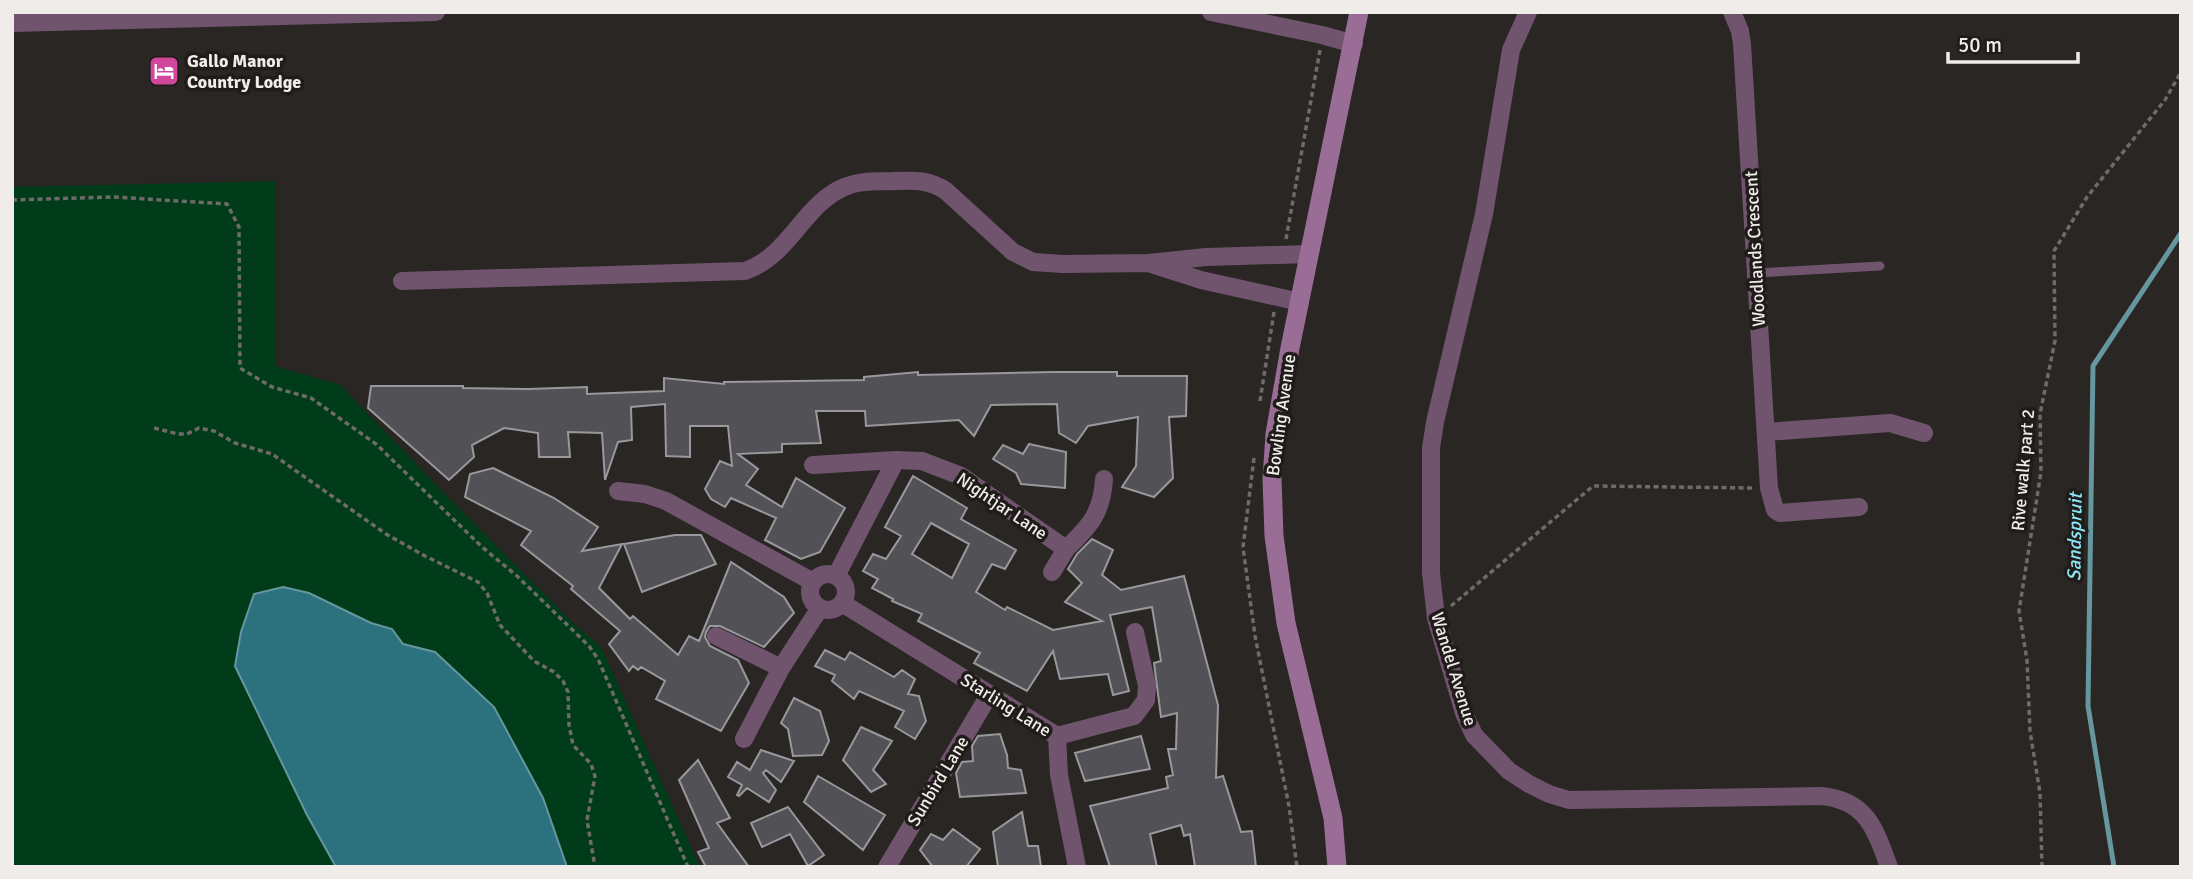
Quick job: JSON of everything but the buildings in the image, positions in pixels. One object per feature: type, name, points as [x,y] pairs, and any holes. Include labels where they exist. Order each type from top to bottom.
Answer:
[{"type":"main road","name":"Bowling Avenue","points":[[1337,867],[1333,818],[1286,623],[1274,536],[1272,479],[1281,395],[1359,12]]},
{"type":"main road","name":"Bowling Avenue","points":[[1333,818],[1346,842],[1350,867]]},
{"type":"street","points":[[12,23],[436,12]]},
{"type":"street","points":[[1211,12],[1353,44]]},
{"type":"street","name":"Wandel Avenue","points":[[1528,12],[1511,50],[1484,214],[1431,448],[1432,573],[1436,618],[1464,713],[1474,735],[1509,771],[1549,794],[1569,800],[1821,796],[1845,800],[1864,814],[1889,867]]},
{"type":"street","name":"Woodlands Crescent","points":[[1732,12],[1742,44],[1769,488]]},
{"type":"street","points":[[402,281],[745,271],[765,263],[818,207],[845,186],[865,182],[916,180],[937,185],[946,191],[1013,252],[1025,259],[1063,264],[1149,263],[1206,257],[1309,254]]},
{"type":"street","points":[[1149,263],[1201,280],[1300,302]]},
{"type":"street","points":[[1766,432],[1890,424],[1924,433]]},
{"type":"street","points":[[836,576],[896,460]]},
{"type":"street","name":"Nightjar Lane","points":[[813,465],[922,461],[961,476],[1066,548]]},
{"type":"street","name":"Nightjar Lane","points":[[1052,572],[1066,548],[1097,514],[1103,500],[1104,479]]},
{"type":"street","points":[[1769,488],[1775,510],[1780,513],[1859,507]]},
{"type":"street","points":[[618,491],[645,494],[666,501],[813,582]]},
{"type":"street","points":[[821,576],[836,576],[844,585],[845,597],[842,603],[830,610],[820,608],[811,599],[813,582],[821,576]]},
{"type":"street","name":"Starling Lane","points":[[842,603],[1057,736],[1059,775],[1077,867]]},
{"type":"street","points":[[744,739],[781,668],[820,608]]},
{"type":"street","points":[[1057,736],[1133,716],[1146,701],[1147,686],[1135,632]]},
{"type":"street","points":[[716,636],[781,668]]},
{"type":"street","name":"Sunbird Lane","points":[[887,867],[989,695]]},
{"type":"lane","points":[[1756,273],[1880,266]]},
{"type":"path","name":"Rive walk part 2","points":[[2042,867],[2040,793],[2031,732],[2027,660],[2019,611],[2041,472],[2040,414],[2055,341],[2054,251],[2087,197],[2165,100],[2181,72]]},
{"type":"path","points":[[12,200],[114,197],[227,204],[239,227],[240,368],[272,387],[311,398],[376,443],[482,547],[517,576],[589,646],[598,659],[688,867]]},
{"type":"path","points":[[154,428],[178,434],[187,434],[199,428],[214,431],[235,443],[272,454],[386,534],[478,582],[487,593],[500,625],[534,661],[554,672],[563,681],[568,692],[569,725],[573,745],[591,764],[595,776],[587,820],[595,867]]},
{"type":"path","points":[[1436,618],[1593,486],[1769,488]]},
{"type":"green space","points":[[276,181],[275,366],[340,385],[576,626],[601,647],[700,867],[12,867],[12,187]]},
{"type":"water","points":[[283,587],[309,593],[371,623],[392,629],[403,644],[435,652],[494,707],[543,798],[567,867],[336,867],[307,815],[235,666],[241,632],[254,594]]},
{"type":"waterway","name":"Sandspruit","points":[[2114,867],[2088,706],[2093,366],[2181,233]]},
{"type":"place","name":"Gallo Manor Country Lodge","points":[[164,71]]}]
